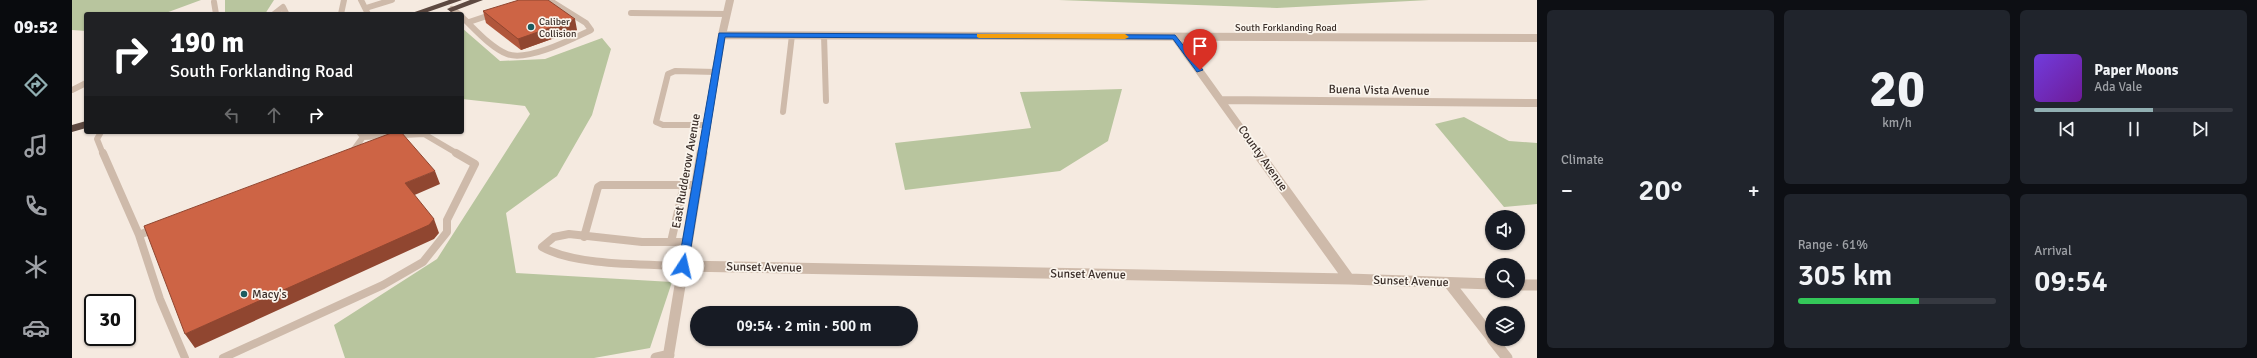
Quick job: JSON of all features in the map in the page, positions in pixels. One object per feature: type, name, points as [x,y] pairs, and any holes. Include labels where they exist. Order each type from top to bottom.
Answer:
[{"type":"highway","points":[[422,12],[479,0]]},
{"type":"highway","points":[[439,12],[454,5]]},
{"type":"highway","points":[[72,120],[84,117]]},
{"type":"highway","points":[[72,128],[84,125]]},
{"type":"street","name":"East Rudderow Avenue","points":[[669,357],[722,35],[730,0]]},
{"type":"street","name":"South Forklanding Road","points":[[722,35],[1537,38]]},
{"type":"street","name":"County Avenue","points":[[1175,37],[1350,279]]},
{"type":"street","name":"Buena Vista Avenue","points":[[1221,100],[1537,103]]},
{"type":"street","name":"Sunset Avenue","points":[[683,266],[1350,279],[1485,284]]},
{"type":"street","points":[[1449,283],[1485,330]]},
{"type":"street","points":[[1525,285],[1537,285]]},
{"type":"street","points":[[1498,346],[1507,358]]},
{"type":"street","points":[[656,358],[669,357]]},
{"type":"lane","points":[[283,12],[283,7],[286,0]]},
{"type":"lane","points":[[341,12],[344,0]]},
{"type":"lane","points":[[361,0],[361,3],[366,8],[367,12]]},
{"type":"lane","points":[[366,8],[392,0]]},
{"type":"lane","points":[[464,18],[508,54],[521,55],[556,46],[591,30],[586,23],[549,0]]},
{"type":"lane","points":[[214,2],[216,12]]},
{"type":"lane","points":[[277,12],[283,7]]},
{"type":"lane","points":[[469,22],[501,12]]},
{"type":"lane","points":[[631,13],[727,14]]},
{"type":"lane","points":[[783,112],[792,35]]},
{"type":"lane","points":[[824,35],[826,101]]},
{"type":"lane","points":[[707,125],[663,126],[656,122],[668,74],[678,71],[716,72]]},
{"type":"lane","points":[[72,90],[84,83]]},
{"type":"lane","points":[[100,134],[97,139],[139,235],[160,299],[184,358]]},
{"type":"lane","points":[[223,358],[383,285],[423,262],[447,232],[447,220],[475,164],[424,134],[361,135],[354,151],[347,154]]},
{"type":"lane","points":[[584,237],[598,187],[601,185],[697,185]]},
{"type":"lane","points":[[671,242],[684,185]]},
{"type":"lane","points":[[139,235],[161,226]]},
{"type":"lane","points":[[683,266],[619,262],[553,254],[542,246],[557,235],[569,234],[584,237],[642,242],[687,242]]},
{"type":"green space","points":[[72,0],[201,0],[168,12],[84,12],[84,31],[72,30]]},
{"type":"green space","points":[[225,0],[274,0],[266,12],[225,12]]},
{"type":"green space","points":[[1059,0],[1429,0],[1277,8]]},
{"type":"green space","points":[[464,30],[500,61],[545,59],[602,38],[611,49],[592,115],[557,176],[506,213],[516,273],[672,282],[650,348],[594,358],[345,358],[334,325],[437,259],[530,114],[525,106],[464,99]]},
{"type":"green space","points":[[1122,89],[1108,141],[1060,171],[905,190],[895,143],[1031,128],[1020,92]]},
{"type":"green space","points":[[1464,117],[1509,141],[1537,143],[1537,204],[1504,207],[1435,124]]},
{"type":"building","points":[[519,0],[548,0],[575,19],[518,39],[483,11]]},
{"type":"building","name":"Macy's","points":[[389,134],[403,134],[435,171],[405,183],[434,219],[429,225],[185,334],[144,226]]},
{"type":"slow traffic","points":[[979,36],[1125,37]]},
{"type":"place","name":"Caliber Collision","points":[[531,27]]},
{"type":"place","name":"Macy's","points":[[244,294]]},
{"type":"route","points":[[683,266],[722,35],[1175,37],[1200,70]]}]
